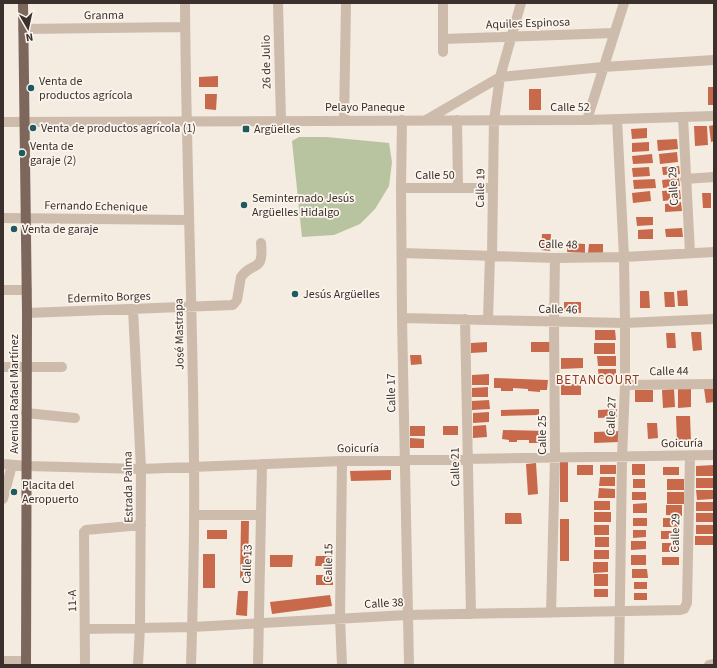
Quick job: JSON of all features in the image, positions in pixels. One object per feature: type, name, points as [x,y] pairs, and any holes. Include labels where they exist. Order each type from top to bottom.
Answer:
[{"type":"main road","name":"Avenida Rafael Martínez","points":[[23,3],[27,290],[26,663]]},
{"type":"street","name":"José Mastrapa","points":[[185,3],[188,121],[188,220],[192,306],[194,467],[191,665]]},
{"type":"street","name":"26 de Julio","points":[[278,3],[281,121]]},
{"type":"street","points":[[344,121],[346,3]]},
{"type":"street","points":[[443,3],[443,52]]},
{"type":"street","name":"Calle 19","points":[[488,320],[494,120],[500,77],[521,3]]},
{"type":"street","points":[[587,120],[624,3]]},
{"type":"street","name":"Granma","points":[[23,29],[185,27]]},
{"type":"street","name":"Aquiles Espinosa","points":[[443,40],[614,33]]},
{"type":"street","points":[[426,120],[500,77],[603,67],[714,60]]},
{"type":"street","name":"Calle 52","points":[[426,120],[587,120],[714,116]]},
{"type":"street","name":"Calle 29","points":[[683,118],[690,253]]},
{"type":"street","name":"Calle 27","points":[[617,119],[624,257],[625,323],[619,665]]},
{"type":"street","name":"Calle 17","points":[[402,120],[402,318],[409,665]]},
{"type":"street","name":"Pelayo Paneque","points":[[3,122],[426,120]]},
{"type":"street","points":[[456,120],[458,188]]},
{"type":"street","points":[[685,178],[714,177]]},
{"type":"street","name":"Calle 50","points":[[401,188],[493,188]]},
{"type":"street","name":"Fernando Echenique","points":[[3,218],[188,220]]},
{"type":"street","name":"Edermito Borges","points":[[27,313],[233,305],[237,300],[241,277],[243,274],[259,264],[261,260],[261,243]]},
{"type":"street","name":"Calle 48","points":[[402,253],[555,258],[624,257],[714,252]]},
{"type":"street","name":"Calle 25","points":[[551,613],[555,458],[555,258]]},
{"type":"street","points":[[3,290],[27,290]]},
{"type":"street","name":"Estrada Palma","points":[[133,309],[141,469],[140,627],[138,665]]},
{"type":"street","name":"Calle 46","points":[[402,318],[625,323],[714,319]]},
{"type":"street","name":"Calle 21","points":[[465,319],[471,614]]},
{"type":"street","points":[[3,368],[62,367]]},
{"type":"street","name":"Calle 44","points":[[625,385],[714,384]]},
{"type":"street","points":[[26,413],[75,418]]},
{"type":"street","name":"Calle 29","points":[[684,609],[687,603],[690,456]]},
{"type":"street","name":"Goicuría","points":[[8,464],[26,466],[141,469],[342,461],[714,456]]},
{"type":"street","name":"Calle 15","points":[[342,461],[340,618],[342,665]]},
{"type":"street","points":[[3,498],[8,464]]},
{"type":"street","name":"Calle 13","points":[[258,665],[262,464]]},
{"type":"street","points":[[194,515],[261,515]]},
{"type":"street","name":"11-A","points":[[85,665],[83,536],[86,530],[141,525]]},
{"type":"street","name":"Calle 38","points":[[85,629],[192,627],[407,615],[684,609]]},
{"type":"street","points":[[3,661],[26,663]]},
{"type":"street","points":[[709,665],[714,664]]},
{"type":"green space","points":[[299,137],[326,137],[389,143],[392,162],[389,186],[375,209],[360,224],[334,235],[302,237],[292,141]]},
{"type":"building","points":[[218,76],[218,87],[199,87],[199,77]]},
{"type":"building","points":[[708,87],[714,87],[714,105],[708,105]]},
{"type":"building","points":[[529,89],[541,89],[541,110],[529,110]]},
{"type":"building","points":[[205,94],[217,94],[216,110],[205,109]]},
{"type":"building","points":[[714,125],[714,141],[711,142],[709,126]]},
{"type":"building","points":[[694,126],[707,126],[708,145],[695,146]]},
{"type":"building","points":[[647,128],[647,138],[632,139],[631,129]]},
{"type":"building","points":[[677,139],[678,149],[658,151],[657,140]]},
{"type":"building","points":[[649,142],[649,151],[632,152],[632,143]]},
{"type":"building","points":[[677,152],[678,162],[660,164],[659,154]]},
{"type":"building","points":[[652,154],[653,163],[633,164],[632,156]]},
{"type":"building","points":[[679,166],[680,174],[663,175],[662,167]]},
{"type":"building","points":[[649,167],[650,176],[633,177],[632,168]]},
{"type":"building","points":[[679,178],[680,186],[663,188],[662,180]]},
{"type":"building","points":[[655,179],[656,188],[634,189],[633,180]]},
{"type":"building","points":[[680,190],[681,199],[663,201],[662,191]]},
{"type":"building","points":[[650,191],[651,201],[633,203],[632,193]]},
{"type":"building","points":[[702,193],[711,193],[711,208],[703,208]]},
{"type":"building","points":[[681,202],[682,211],[665,212],[665,204]]},
{"type":"building","points":[[636,217],[653,217],[653,225],[637,226]]},
{"type":"building","points":[[682,228],[683,237],[666,237],[665,229]]},
{"type":"building","points":[[653,229],[653,239],[638,239],[638,230]]},
{"type":"building","points":[[542,234],[551,234],[550,251],[541,250]]},
{"type":"building","points":[[568,243],[585,244],[585,253],[567,252]]},
{"type":"building","points":[[589,244],[603,244],[603,254],[588,253]]},
{"type":"building","points":[[687,290],[688,306],[678,306],[677,291]]},
{"type":"building","points":[[640,291],[649,291],[650,308],[640,308]]},
{"type":"building","points":[[664,292],[674,292],[675,307],[665,307]]},
{"type":"building","points":[[564,302],[581,302],[581,313],[564,312]]},
{"type":"building","points":[[595,330],[615,330],[616,340],[595,340]]},
{"type":"building","points":[[691,332],[701,332],[702,350],[693,351]]},
{"type":"building","points":[[666,333],[675,333],[676,348],[667,348]]},
{"type":"building","points":[[487,342],[487,352],[471,353],[471,343]]},
{"type":"building","points":[[531,342],[550,342],[550,352],[531,352]]},
{"type":"building","points":[[594,343],[615,343],[615,354],[594,354]]},
{"type":"building","points":[[410,355],[421,355],[422,364],[411,365]]},
{"type":"building","points":[[597,356],[616,356],[616,366],[598,366]]},
{"type":"building","points":[[561,358],[583,358],[583,368],[561,369]]},
{"type":"building","points":[[598,369],[616,369],[616,378],[599,379]]},
{"type":"building","points":[[489,374],[489,385],[472,385],[472,375]]},
{"type":"building","points":[[494,378],[548,380],[547,390],[540,390],[540,392],[528,391],[528,389],[513,388],[513,391],[501,391],[501,388],[494,388]]},
{"type":"building","points":[[561,384],[581,384],[581,395],[561,395]]},
{"type":"building","points":[[488,387],[488,397],[472,397],[472,388]]},
{"type":"building","points":[[714,387],[714,402],[706,403],[704,388]]},
{"type":"building","points":[[678,388],[691,388],[691,407],[678,408]]},
{"type":"building","points":[[674,389],[675,407],[663,408],[662,390]]},
{"type":"building","points":[[635,390],[653,390],[653,402],[635,402]]},
{"type":"building","points":[[489,400],[490,409],[472,410],[472,401]]},
{"type":"building","points":[[539,409],[539,415],[501,416],[501,410]]},
{"type":"building","points":[[617,409],[617,417],[598,418],[598,410]]},
{"type":"building","points":[[489,412],[489,422],[473,423],[473,413]]},
{"type":"building","points":[[676,416],[690,416],[691,441],[677,441]]},
{"type":"building","points":[[647,423],[657,423],[658,438],[648,439]]},
{"type":"building","points":[[486,425],[487,437],[473,438],[473,426]]},
{"type":"building","points":[[410,426],[425,426],[425,436],[410,436]]},
{"type":"building","points":[[443,426],[458,426],[458,435],[443,435]]},
{"type":"building","points":[[503,430],[546,431],[546,441],[541,441],[540,443],[529,443],[529,440],[509,442],[509,440],[502,439]]},
{"type":"building","points":[[619,431],[619,442],[594,443],[594,432]]},
{"type":"building","points":[[410,438],[424,439],[424,448],[410,448]]},
{"type":"building","points":[[560,462],[568,462],[568,502],[560,502]]},
{"type":"building","points":[[536,463],[538,494],[528,495],[526,464]]},
{"type":"building","points":[[632,464],[645,464],[645,475],[632,475]]},
{"type":"building","points":[[577,465],[593,465],[593,475],[577,475]]},
{"type":"building","points":[[600,465],[616,465],[616,474],[600,474]]},
{"type":"building","points":[[714,465],[714,476],[696,476],[696,466]]},
{"type":"building","points":[[663,467],[679,467],[679,475],[663,475]]},
{"type":"building","points":[[391,470],[391,480],[351,481],[350,471]]},
{"type":"building","points":[[600,477],[615,477],[615,486],[599,486]]},
{"type":"building","points":[[696,478],[714,478],[714,488],[696,488]]},
{"type":"building","points":[[633,479],[645,479],[645,488],[633,488]]},
{"type":"building","points":[[667,479],[684,479],[684,490],[667,490]]},
{"type":"building","points":[[599,488],[615,489],[615,498],[598,498]]},
{"type":"building","points":[[696,490],[713,490],[713,499],[697,500]]},
{"type":"building","points":[[632,492],[646,492],[646,500],[632,500]]},
{"type":"building","points":[[667,492],[684,492],[684,504],[667,504]]},
{"type":"building","points":[[594,501],[610,501],[610,510],[594,510]]},
{"type":"building","points":[[696,502],[714,502],[714,511],[696,511]]},
{"type":"building","points":[[647,503],[647,513],[633,513],[633,504]]},
{"type":"building","points":[[666,505],[682,505],[682,516],[666,515]]},
{"type":"building","points":[[594,512],[611,512],[611,522],[594,522]]},
{"type":"building","points":[[505,513],[521,513],[522,524],[505,524]]},
{"type":"building","points":[[696,513],[713,513],[713,522],[696,522]]},
{"type":"building","points":[[633,518],[647,518],[647,526],[633,526]]},
{"type":"building","points":[[663,518],[678,518],[678,527],[663,527]]},
{"type":"building","points":[[560,519],[569,519],[569,561],[560,561]]},
{"type":"building","points":[[241,521],[249,521],[248,578],[240,578]]},
{"type":"building","points":[[594,525],[609,525],[609,535],[594,535]]},
{"type":"building","points":[[696,525],[713,525],[713,534],[696,534]]},
{"type":"building","points":[[207,530],[227,530],[227,539],[207,539]]},
{"type":"building","points":[[633,530],[646,530],[646,537],[633,538]]},
{"type":"building","points":[[661,531],[676,531],[676,539],[661,539]]},
{"type":"building","points":[[695,536],[713,536],[713,545],[695,545]]},
{"type":"building","points":[[595,537],[609,537],[609,547],[595,547]]},
{"type":"building","points":[[631,541],[646,541],[646,549],[631,550]]},
{"type":"building","points":[[662,543],[676,543],[676,552],[662,552]]},
{"type":"building","points":[[594,550],[609,550],[609,559],[594,559]]},
{"type":"building","points":[[203,554],[215,554],[215,588],[203,588]]},
{"type":"building","points":[[270,555],[293,555],[292,567],[270,567]]},
{"type":"building","points":[[631,555],[646,555],[646,565],[631,565]]},
{"type":"building","points":[[316,556],[332,556],[332,566],[315,566]]},
{"type":"building","points":[[662,557],[679,557],[679,565],[662,565]]},
{"type":"building","points":[[593,562],[608,562],[608,572],[593,573]]},
{"type":"building","points":[[632,569],[647,569],[648,578],[632,578]]},
{"type":"building","points":[[594,574],[608,574],[608,586],[594,586]]},
{"type":"building","points":[[316,575],[333,575],[333,585],[316,585]]},
{"type":"building","points":[[634,582],[647,582],[647,589],[634,589]]},
{"type":"building","points":[[594,589],[608,589],[608,597],[594,597]]},
{"type":"building","points":[[238,591],[248,591],[247,616],[236,615]]},
{"type":"building","points":[[634,593],[647,593],[647,600],[634,600]]},
{"type":"building","points":[[330,595],[332,606],[272,614],[270,602]]},
{"type":"place","name":"Venta de productos agrícola","points":[[31,88]]},
{"type":"place","name":"Venta de productos agrícola (1)","points":[[33,128]]},
{"type":"place","name":"Argüelles","points":[[246,129]]},
{"type":"place","name":"Venta de garaje (2)","points":[[22,153]]},
{"type":"place","name":"Seminternado Jesús Argüelles Hidalgo","points":[[244,205]]},
{"type":"place","name":"Venta de garaje","points":[[14,229]]},
{"type":"place","name":"Jesús Argüelles","points":[[295,294]]},
{"type":"place","name":"Placita del Aeropuerto","points":[[14,492]]},
{"type":"district","name":"BETANCOURT","points":[[598,379]]}]
